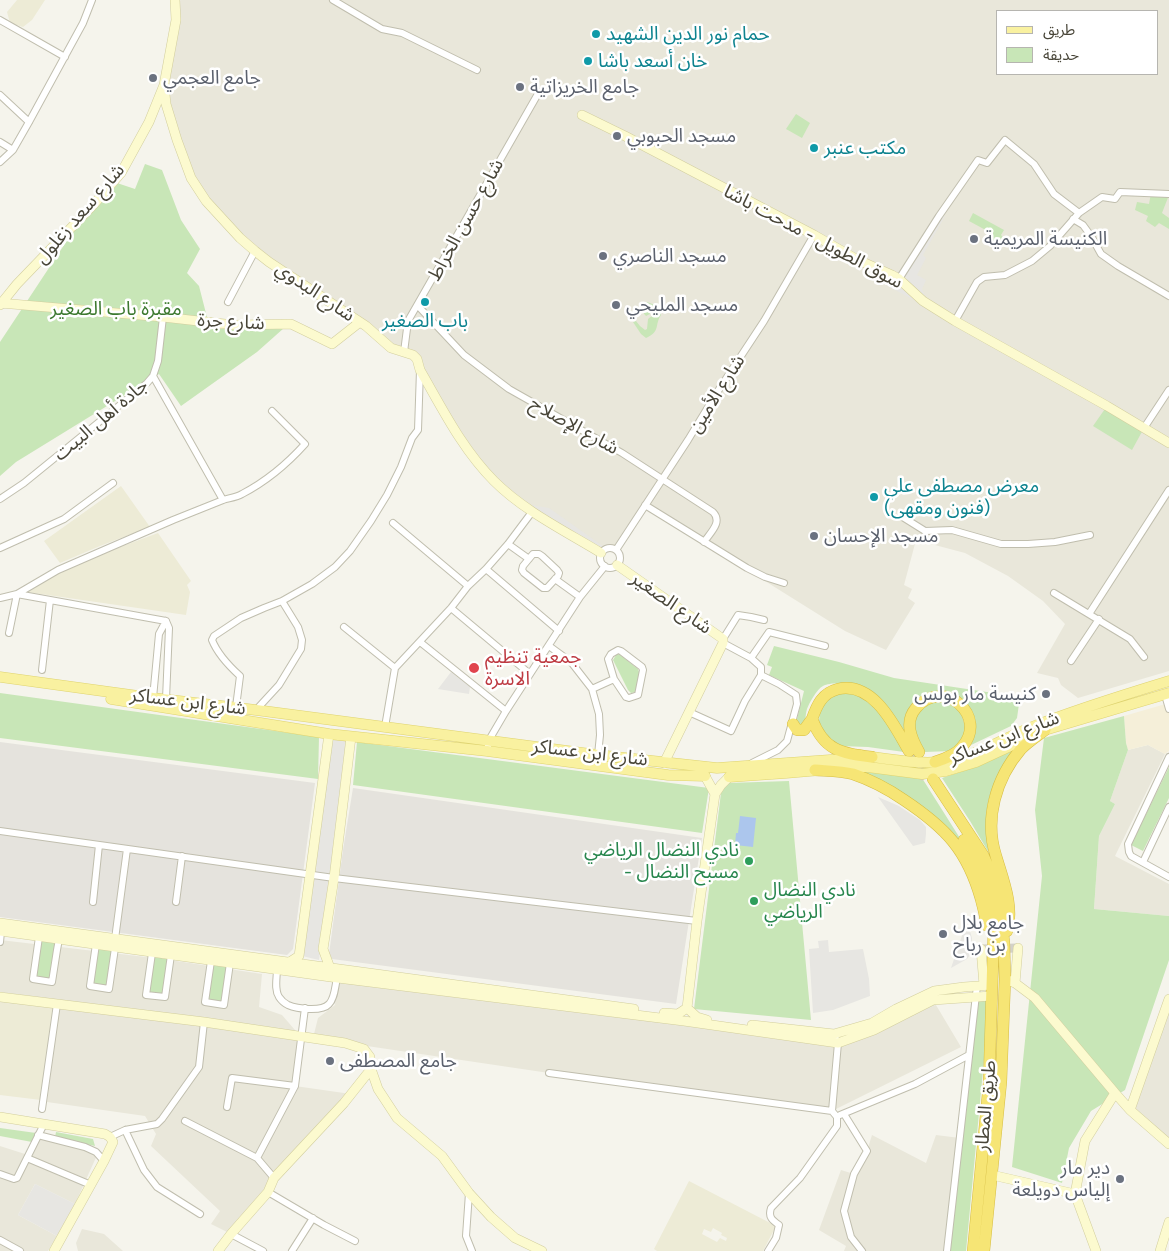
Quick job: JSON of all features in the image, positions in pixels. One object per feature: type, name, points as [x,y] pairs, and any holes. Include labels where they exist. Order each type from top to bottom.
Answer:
[{"type":"highway","points":[[792,724],[797,730],[804,730],[825,695],[849,688],[866,694],[874,700],[914,752],[910,720],[913,712],[927,699],[935,696],[950,698],[957,702],[969,715],[969,736],[962,748],[948,757],[935,762]]},
{"type":"highway","points":[[812,719],[820,737],[831,747],[850,754],[872,757]]},
{"type":"highway","points":[[1004,942],[1009,924],[1008,899],[991,836],[991,816],[996,793],[1015,757],[1022,748],[1045,730]]},
{"type":"highway","points":[[815,770],[852,774],[883,787],[936,822],[964,856],[976,882],[986,918],[987,938],[993,961]]},
{"type":"highway","name":"طريق المطار","points":[[973,1251],[989,1083],[986,988],[993,961],[994,923],[988,888],[981,867],[930,779],[983,855],[993,878],[998,897],[1010,981],[984,1251]]},
{"type":"main road","name":"شارع سعد زغلول","points":[[0,304],[121,173],[149,122],[164,85],[176,20],[175,0]]},
{"type":"main road","name":"شارع البدوي","points":[[164,85],[170,122],[191,178],[206,201],[240,238],[255,251],[360,322],[391,348],[398,352],[413,355],[417,359],[420,370],[460,440],[493,480],[532,512]]},
{"type":"main road","name":"سوق الطويل - مدحت باشا","points":[[582,115],[856,259],[892,274],[923,301],[955,321],[1169,443]]},
{"type":"main road","name":"شارع جرة","points":[[0,304],[163,317],[234,325],[291,324],[332,344],[360,322]]},
{"type":"main road","points":[[532,512],[601,553]]},
{"type":"main road","name":"شارع الصغير","points":[[616,565],[723,641]]},
{"type":"main road","points":[[664,763],[723,641]]},
{"type":"main road","name":"شارع ابن عساكر","points":[[0,677],[598,755],[718,768],[872,757],[935,762],[950,760],[976,752],[1031,727],[1069,713],[1169,681]]},
{"type":"main road","name":"شارع ابن عساكر","points":[[0,681],[328,734],[668,775],[705,776]]},
{"type":"main road","name":"شارع ابن عساكر","points":[[729,777],[856,767],[922,774],[946,771],[976,762],[1045,730],[1167,694]]},
{"type":"main road","points":[[288,963],[299,956],[328,734]]},
{"type":"main road","points":[[330,968],[323,950],[334,878],[351,737]]},
{"type":"main road","points":[[705,776],[715,794]]},
{"type":"main road","points":[[0,929],[330,968],[672,1014],[680,1013],[687,1008],[715,794],[729,777]]},
{"type":"main road","points":[[0,929],[40,937],[96,944],[115,943],[152,953],[337,978],[684,1022],[836,1038],[874,1030],[933,1000],[976,998],[986,988]]},
{"type":"main road","points":[[1018,948],[1010,981],[1028,992],[1038,1002],[1130,1110],[1169,1144]]},
{"type":"main road","points":[[981,949],[986,988]]},
{"type":"main road","points":[[687,1008],[703,1020],[836,1038],[872,1023],[934,991],[986,988]]},
{"type":"main road","points":[[0,997],[204,1022],[345,1043],[364,1049],[370,1057],[371,1069],[378,1089],[397,1118],[442,1156],[469,1193],[491,1217],[514,1238],[542,1251]]},
{"type":"main road","points":[[1130,1110],[1169,999]]},
{"type":"main road","points":[[218,1251],[268,1192],[274,1178],[344,1103],[371,1069]]},
{"type":"main road","points":[[1096,1251],[1075,1194],[1085,1141],[1115,1093]]},
{"type":"main road","points":[[0,1118],[105,1134],[113,1142],[54,1251]]},
{"type":"main road","points":[[992,1175],[1075,1194]]},
{"type":"main road","points":[[1160,1251],[1169,1222]]},
{"type":"street","points":[[0,162],[13,150],[29,122],[83,23],[92,0]]},
{"type":"street","points":[[333,0],[382,29],[402,33],[477,70]]},
{"type":"street","points":[[0,20],[65,57]]},
{"type":"street","name":"شارع حسن الخراط","points":[[404,352],[408,321],[539,92]]},
{"type":"street","points":[[0,95],[29,122]]},
{"type":"street","points":[[900,279],[939,216],[978,160],[987,163],[1005,140],[1034,164],[1054,194],[1079,213]]},
{"type":"street","points":[[0,142],[13,150]]},
{"type":"street","points":[[955,321],[977,282],[984,277],[1005,275],[1032,261],[1050,246],[1079,213],[1102,197],[1115,200],[1120,192],[1169,194]]},
{"type":"street","points":[[1073,219],[1083,225],[1092,236],[1101,254],[1169,296]]},
{"type":"street","name":"شارع الأمين","points":[[616,550],[764,321],[814,236]]},
{"type":"street","points":[[228,302],[255,251]]},
{"type":"street","name":"شارع الإصلاح","points":[[418,306],[464,355],[509,390],[622,452],[713,512],[718,520],[717,524],[704,542]]},
{"type":"street","name":"جادة أهل البيت","points":[[0,498],[24,483],[153,376],[158,362],[163,317]]},
{"type":"street","points":[[236,708],[240,676],[226,663],[214,646],[212,640],[214,636],[241,618],[282,601],[312,584],[335,567],[350,551],[387,496],[412,438],[418,430],[420,370]]},
{"type":"street","points":[[153,376],[223,500]]},
{"type":"street","points":[[1144,428],[1169,390]]},
{"type":"street","points":[[0,598],[17,594],[58,570],[173,520],[223,500],[241,495],[270,477],[286,464],[305,444],[272,411]]},
{"type":"street","points":[[0,548],[64,519],[113,483]]},
{"type":"street","points":[[1090,614],[1169,490]]},
{"type":"street","points":[[645,506],[756,573],[784,584]]},
{"type":"street","points":[[386,727],[394,668],[452,608],[468,586],[508,544],[532,512]]},
{"type":"street","points":[[901,516],[925,531],[952,530],[1001,544],[1055,542],[1090,535]]},
{"type":"street","points":[[393,523],[468,586]]},
{"type":"street","points":[[508,544],[529,559]]},
{"type":"street","points":[[487,752],[489,740],[506,711],[580,597],[605,566],[601,562],[601,553],[611,548],[616,550]]},
{"type":"street","name":"شارع الصغير","points":[[605,566],[611,568],[616,565],[620,559],[616,550]]},
{"type":"street","points":[[534,554],[538,554],[557,570],[559,573],[555,579],[547,588],[543,588],[522,570],[534,554]]},
{"type":"street","points":[[486,569],[559,631]]},
{"type":"street","points":[[555,579],[580,597]]},
{"type":"street","points":[[1054,593],[1130,639],[1144,658]]},
{"type":"street","points":[[17,594],[166,621]]},
{"type":"street","points":[[9,633],[17,594]]},
{"type":"street","points":[[42,670],[50,600]]},
{"type":"street","points":[[256,710],[279,686],[301,649],[302,640],[298,627],[282,601]]},
{"type":"street","points":[[452,608],[530,674]]},
{"type":"street","points":[[689,712],[732,731],[745,701],[761,675],[761,667],[751,658],[723,641],[738,616],[764,620]]},
{"type":"street","points":[[1071,661],[1099,620]]},
{"type":"street","points":[[166,621],[169,628],[166,699]]},
{"type":"street","points":[[153,698],[159,634],[166,621]]},
{"type":"street","points":[[344,627],[394,668]]},
{"type":"street","points":[[751,658],[769,632],[824,646]]},
{"type":"street","points":[[420,642],[506,711]]},
{"type":"street","points":[[549,646],[571,662],[592,689],[599,721],[598,755]]},
{"type":"street","points":[[614,651],[621,651],[642,667],[639,692],[635,696],[626,697],[614,679],[608,659],[614,651]]},
{"type":"street","points":[[745,767],[783,747],[787,741],[797,704],[796,696],[779,684],[761,675]]},
{"type":"street","points":[[592,689],[614,679]]},
{"type":"street","points":[[1167,694],[1169,709]]},
{"type":"street","points":[[1169,757],[1128,844],[1131,856],[1169,877]]},
{"type":"street","points":[[1143,862],[1169,807]]},
{"type":"street","points":[[0,831],[334,878],[697,921]]},
{"type":"street","points":[[93,902],[99,845]]},
{"type":"street","points":[[96,944],[90,986],[109,989],[127,849]]},
{"type":"street","points":[[176,902],[182,856]]},
{"type":"street","points":[[0,929],[0,942]]},
{"type":"street","points":[[40,937],[33,979],[52,982],[59,939]]},
{"type":"street","points":[[152,953],[146,994],[165,997],[171,955]]},
{"type":"street","points":[[211,961],[205,1002],[224,1005],[230,963]]},
{"type":"street","points":[[277,969],[276,988],[280,998],[288,1005],[318,1010],[326,1007],[333,998],[337,978]]},
{"type":"street","points":[[947,1251],[976,998],[986,988]]},
{"type":"street","points":[[42,1109],[57,1004]]},
{"type":"street","points":[[257,1158],[295,1086],[305,1008]]},
{"type":"street","points":[[110,1137],[125,1130],[157,1124],[162,1119],[199,1067],[204,1022]]},
{"type":"street","points":[[768,1251],[776,1238],[779,1225],[772,1220],[771,1208],[800,1178],[836,1126],[838,1114],[836,1038]]},
{"type":"street","points":[[549,1073],[838,1114],[915,1084],[969,1056]]},
{"type":"street","points":[[226,1107],[232,1078],[295,1086]]},
{"type":"street","points":[[838,1114],[867,1151],[854,1174],[844,1211],[852,1236],[862,1251]]},
{"type":"street","points":[[185,1121],[257,1158],[274,1178]]},
{"type":"street","points":[[0,1174],[16,1179],[44,1124]]},
{"type":"street","points":[[125,1130],[144,1170],[157,1187],[200,1214]]},
{"type":"street","points":[[38,1135],[85,1147],[96,1152],[104,1161]]},
{"type":"street","points":[[27,1158],[91,1185]]},
{"type":"street","points":[[268,1192],[355,1242]]},
{"type":"street","points":[[469,1193],[466,1236],[472,1251]]},
{"type":"street","points":[[292,1251],[313,1218]]},
{"type":"street","points":[[231,1234],[263,1251]]},
{"type":"street","points":[[0,1240],[20,1251]]},
{"type":"shaded area","points":[[17,0],[45,0],[32,20],[23,27],[10,23],[7,12]]},
{"type":"shaded area","points":[[175,0],[1169,0],[1169,671],[1078,698],[1061,685],[1058,678],[1037,673],[1065,624],[1043,601],[1008,576],[965,553],[916,540],[904,585],[912,589],[908,598],[915,603],[886,650],[845,631],[645,506],[614,549],[607,549],[519,503],[482,468],[417,359],[391,348],[269,262],[198,190],[166,104]]},
{"type":"shaded area","points":[[939,216],[945,216],[923,255],[926,258],[917,275],[926,280],[922,289],[925,296],[921,304],[876,280],[879,269],[899,279]]},
{"type":"shaded area","points":[[121,486],[150,527],[60,563],[44,541]]},
{"type":"shaded area","points":[[519,503],[549,508],[607,549],[603,551]]},
{"type":"shaded area","points":[[158,533],[191,581],[187,585],[190,592],[186,615],[27,592],[57,574],[112,550]]},
{"type":"shaded area","points":[[451,672],[470,687],[469,694],[438,689]]},
{"type":"shaded area","points":[[1169,703],[1169,751],[1165,754],[1148,745],[1128,750],[1124,716]]},
{"type":"shaded area","points":[[331,737],[348,739],[319,960],[302,956]]},
{"type":"shaded area","points":[[0,742],[315,783],[293,949],[287,955],[0,917]]},
{"type":"shaded area","points":[[1148,745],[1165,754],[1115,856],[1169,884],[1169,916],[1094,909],[1099,836],[1115,804],[1110,801],[1128,750]]},
{"type":"shaded area","points":[[353,788],[702,838],[676,1004],[332,959],[329,954]]},
{"type":"shaded area","points":[[878,797],[899,806],[920,820],[926,827],[925,843],[913,846]]},
{"type":"shaded area","points":[[967,921],[972,938],[971,954],[967,959],[951,968]]},
{"type":"shaded area","points":[[0,940],[163,959],[262,974],[259,1007],[282,1015],[301,1037],[295,1086],[351,1094],[231,1234],[211,1224],[220,1211],[151,1146],[156,1134],[145,1116],[47,1102],[60,1000],[0,992]]},
{"type":"shaded area","points":[[828,940],[829,952],[863,949],[869,979],[870,996],[833,1010],[813,1013],[809,949],[819,948],[818,941]]},
{"type":"shaded area","points":[[338,978],[838,1043],[933,1000],[961,1047],[832,1111],[549,1073],[313,1038],[318,1018],[335,1005]]},
{"type":"shaded area","points":[[1169,999],[1169,1148],[1130,1110]]},
{"type":"shaded area","points":[[0,1001],[54,1007],[41,1100],[0,1095]]},
{"type":"shaded area","points":[[872,1135],[926,1163],[936,1135],[960,1138],[947,1251],[844,1251],[846,1246],[819,1230],[841,1170],[854,1174],[867,1151]]},
{"type":"shaded area","points":[[38,1139],[98,1153],[75,1204],[35,1184],[18,1215],[57,1236],[48,1251],[0,1251],[0,1146],[28,1155]]},
{"type":"shaded area","points":[[689,1181],[776,1226],[763,1251],[657,1251],[654,1249]],"holes":[[[713,1228],[722,1233],[721,1235],[727,1238],[726,1241],[720,1238],[717,1242],[702,1234],[704,1229],[711,1232]]]},
{"type":"shaded area","points":[[35,1184],[75,1204],[57,1236],[18,1215]]},
{"type":"shaded area","points":[[82,1229],[104,1234],[123,1251],[78,1251],[76,1243]]},
{"type":"green space","points":[[796,114],[810,123],[802,138],[786,129]]},
{"type":"green space","name":"مقبرة باب الصغير","points":[[145,164],[162,170],[181,220],[200,249],[187,273],[199,286],[210,329],[284,328],[257,352],[181,406],[159,374],[16,462],[0,476],[0,342],[74,230],[117,183],[135,189]]},
{"type":"green space","points":[[1151,193],[1169,195],[1162,213],[1169,218],[1169,229],[1159,223],[1155,227],[1146,221],[1148,216],[1135,210],[1137,202],[1149,204]]},
{"type":"green space","points":[[973,213],[1004,230],[1001,235],[1006,241],[1002,247],[991,240],[993,234],[969,221]]},
{"type":"green space","points":[[647,302],[658,306],[661,315],[654,333],[646,338],[633,322],[636,321],[645,330],[647,329],[648,319],[653,315],[652,313],[646,316],[643,312],[642,307]]},
{"type":"green space","points":[[1107,406],[1144,428],[1132,450],[1093,426]]},
{"type":"green space","points":[[774,646],[894,678],[1020,697],[1017,718],[1011,726],[971,745],[976,726],[973,714],[967,704],[958,696],[948,692],[936,691],[916,700],[908,710],[904,727],[905,737],[855,685],[834,683],[823,686],[811,700],[803,728],[797,723],[797,719],[804,691],[769,675],[772,667],[767,665]]},
{"type":"green space","points":[[619,654],[638,669],[636,692],[631,693],[628,690],[613,660]]},
{"type":"green space","points":[[0,693],[319,737],[318,779],[0,738]]},
{"type":"green space","points":[[853,693],[865,699],[879,710],[904,752],[868,747],[840,746],[825,736],[819,721],[820,710],[825,702],[837,694]]},
{"type":"green space","points":[[933,702],[950,704],[961,712],[966,730],[961,744],[951,751],[925,752],[916,740],[914,723],[916,715],[921,709]]},
{"type":"green space","points":[[1124,716],[1128,750],[1110,801],[1115,804],[1099,836],[1094,909],[1169,916],[1169,960],[1125,1090],[1091,1111],[1069,1148],[1062,1183],[1012,1167],[1042,876],[1035,810],[1044,738]]},
{"type":"green space","points":[[357,742],[709,788],[702,833],[353,785]]},
{"type":"green space","points":[[1017,748],[992,789],[988,802],[986,824],[989,853],[942,778]]},
{"type":"green space","points":[[1169,767],[1169,798],[1143,851],[1131,845]]},
{"type":"green space","points":[[866,770],[922,778],[963,843],[850,771]]},
{"type":"green space","name":"نادي النضال الرياضي","points":[[789,781],[811,1020],[694,1009],[723,787],[728,783]]},
{"type":"green space","points":[[40,941],[55,943],[50,980],[35,978]]},
{"type":"green space","points":[[97,948],[112,951],[107,987],[92,985]]},
{"type":"green space","points":[[154,957],[168,959],[163,995],[148,993]]},
{"type":"green space","points":[[212,964],[227,966],[222,1003],[207,1001]]},
{"type":"green space","points":[[987,997],[985,1049],[966,1251],[947,1251],[975,998]]},
{"type":"green space","points":[[0,1128],[36,1133],[32,1142],[0,1136]]},
{"type":"green space","points":[[56,1132],[93,1139],[95,1146],[55,1137]]},
{"type":"water","points":[[740,816],[756,818],[753,847],[735,845]]},
{"type":"tunnel","points":[[911,755],[927,779]]},
{"type":"tunnel","points":[[981,949],[1018,948]]},
{"type":"place","name":"حمام نور الدين الشهيد","points":[[596,34]]},
{"type":"place","name":"خان أسعد باشا","points":[[588,61]]},
{"type":"place","name":"جامع العجمي","points":[[153,78]]},
{"type":"place","name":"جامع الخريزاتية","points":[[520,87]]},
{"type":"place","name":"مسجد الحبوبي","points":[[617,136]]},
{"type":"place","name":"مكتب عنبر","points":[[814,148]]},
{"type":"place","name":"الكنيسة المريمية","points":[[974,239]]},
{"type":"place","name":"مسجد الناصري","points":[[603,256]]},
{"type":"place","name":"باب الصغير","points":[[425,302]]},
{"type":"place","name":"مسجد المليحي","points":[[616,305]]},
{"type":"place","name":"معرض مصطفى علي (فنون ومقهى)","points":[[874,497]]},
{"type":"place","name":"مسجد الإحسان","points":[[814,536]]},
{"type":"place","name":"جمعية تنظيم الاسرة","points":[[474,668]]},
{"type":"place","name":"كنيسة مار بولس","points":[[1046,694]]},
{"type":"place","name":"نادي النضال الرياضي - مسبح النضال","points":[[749,861]]},
{"type":"place","name":"نادي النضال الرياضي","points":[[754,901]]},
{"type":"place","name":"جامع بلال بن رباح","points":[[943,934]]},
{"type":"place","name":"جامع المصطفى","points":[[330,1061]]},
{"type":"place","name":"دير مار إلياس دويلعة","points":[[1120,1179]]}]
